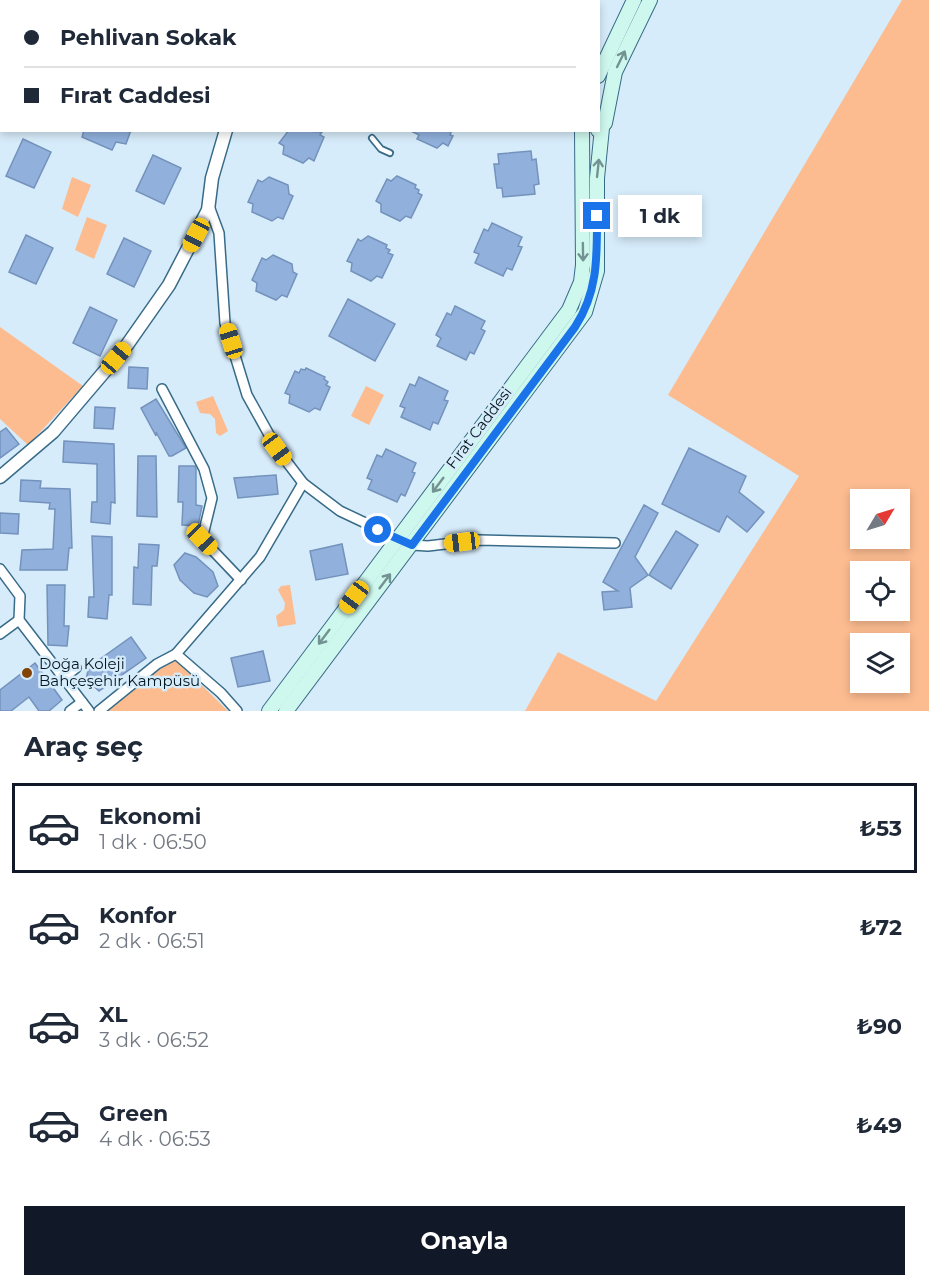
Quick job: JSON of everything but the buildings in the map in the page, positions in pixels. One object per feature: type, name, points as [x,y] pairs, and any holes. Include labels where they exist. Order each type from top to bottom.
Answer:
[{"type":"main road","points":[[600,72],[634,0]]},
{"type":"main road","name":"Fırat Caddesi","points":[[600,118],[615,72],[650,0]]},
{"type":"main road","name":"Fırat Caddesi","points":[[269,711],[561,323],[576,296],[583,265],[582,132]]},
{"type":"main road","name":"Fırat Caddesi","points":[[286,711],[585,312],[597,271],[598,132]]},
{"type":"street","points":[[0,477],[52,432],[127,345],[169,285],[209,206],[212,178],[225,132]]},
{"type":"street","points":[[209,206],[219,233],[225,323],[247,395],[277,449],[303,483],[340,511],[412,545],[428,546],[479,540],[615,543]]},
{"type":"street","points":[[162,388],[204,469],[212,498],[202,539],[241,580]]},
{"type":"street","points":[[99,711],[157,664],[176,654],[260,557],[303,483]]},
{"type":"street","points":[[0,569],[20,596],[19,620],[89,711]]},
{"type":"street","points":[[0,634],[19,620]]},
{"type":"street","points":[[176,654],[237,711]]},
{"type":"street","points":[[63,678],[76,668]]},
{"type":"street","points":[[70,711],[82,702]]},
{"type":"lane","points":[[372,138],[381,148],[390,153]]},
{"type":"shaded area","points":[[902,0],[929,0],[929,711],[525,711],[558,652],[656,701],[799,476],[668,395]]},
{"type":"shaded area","points":[[72,177],[91,185],[78,217],[62,209]]},
{"type":"shaded area","points":[[87,217],[107,225],[94,259],[75,250]]},
{"type":"shaded area","points":[[0,327],[83,386],[28,445],[0,419]]},
{"type":"shaded area","points":[[366,386],[384,395],[369,425],[351,416]]},
{"type":"shaded area","points":[[213,396],[228,431],[220,436],[216,433],[215,419],[210,414],[200,413],[196,402]]},
{"type":"shaded area","points":[[290,585],[296,624],[278,627],[276,616],[284,610],[285,603],[278,590],[281,586]]},
{"type":"shaded area","points":[[174,658],[228,711],[107,711]]},
{"type":"place","name":"Doğa Koleji Bahçeşehir Kampüsü","points":[[27,673]]},
{"type":"route","points":[[378,530],[412,545],[575,327],[592,296],[597,271],[597,216]]}]
